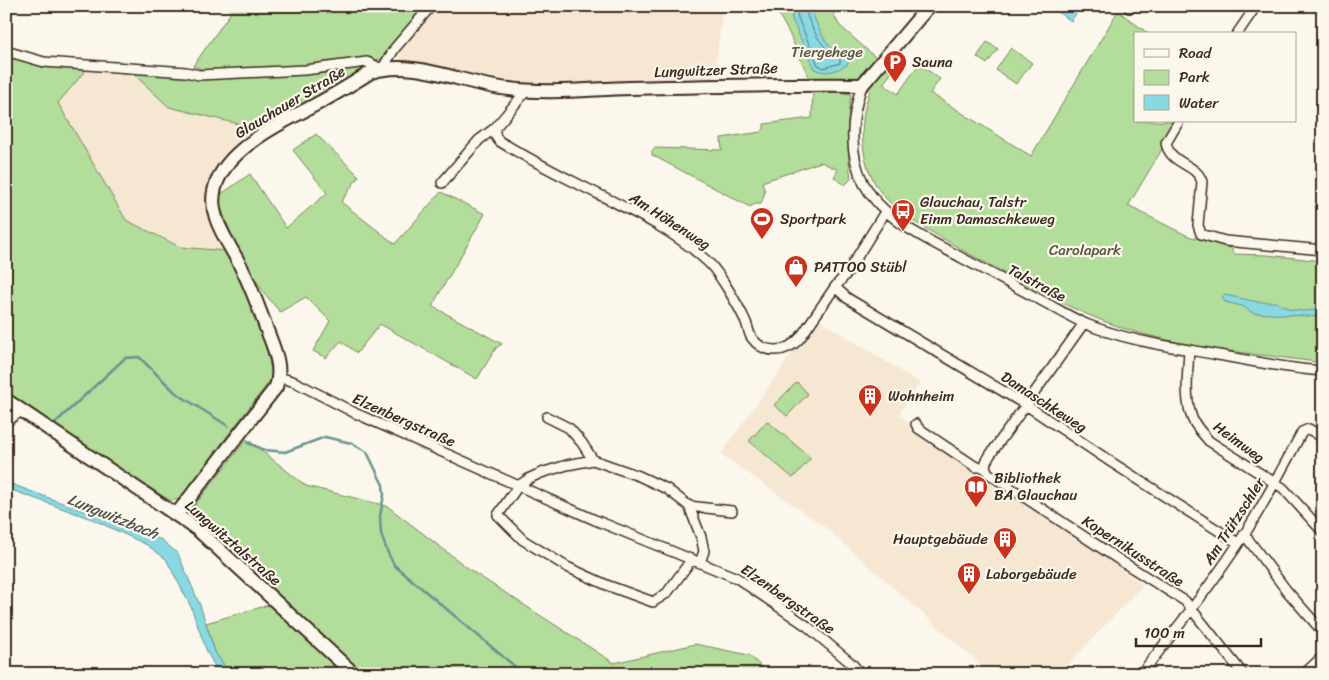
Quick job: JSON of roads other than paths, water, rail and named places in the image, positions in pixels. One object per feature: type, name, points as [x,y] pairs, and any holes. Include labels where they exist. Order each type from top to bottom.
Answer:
[{"type":"street","points":[[6,51],[44,62],[186,72],[192,74],[304,70],[367,62],[382,69],[396,48],[432,6]]},
{"type":"street","points":[[862,85],[929,6]]},
{"type":"street","points":[[1238,32],[1256,6]]},
{"type":"street","name":"Glauchauer Straße","points":[[279,377],[279,364],[256,299],[216,218],[213,202],[216,184],[225,168],[238,152],[267,131],[371,72],[382,69],[405,68],[508,89],[527,90]]},
{"type":"street","name":"Lungwitzer Straße","points":[[527,90],[548,91],[762,84],[862,85]]},
{"type":"street","name":"Talstraße","points":[[862,85],[855,104],[852,135],[854,152],[864,185],[885,212],[932,242],[1084,323],[1128,337],[1189,350],[1287,367],[1323,371]]},
{"type":"street","points":[[442,184],[479,140],[496,128],[527,90]]},
{"type":"street","points":[[1178,122],[1166,143],[1169,153],[1173,158],[1201,176],[1198,225],[1201,234],[1225,241],[1323,250]]},
{"type":"street","name":"Am Höhenweg","points":[[496,128],[495,135],[499,141],[638,213],[687,245],[710,263],[723,280],[745,320],[751,337],[760,346],[772,350],[782,350],[793,346],[800,338],[835,287],[848,273],[885,212]]},
{"type":"street","name":"Damaschkeweg","points":[[835,287],[848,298],[1026,405],[1238,543]]},
{"type":"street","points":[[985,468],[990,455],[1084,323]]},
{"type":"street","name":"Heimweg","points":[[1189,350],[1187,397],[1192,419],[1208,441],[1283,488],[1323,532]]},
{"type":"street","points":[[176,515],[276,387],[279,377]]},
{"type":"street","name":"Elzenbergstraße","points":[[279,377],[295,382],[355,413],[595,520],[737,578],[799,621],[852,664],[861,674]]},
{"type":"street","name":"Lungwitztalstraße","points":[[6,400],[197,530],[354,674]]},
{"type":"street","points":[[6,422],[21,411]]},
{"type":"street","points":[[547,417],[569,428],[593,460]]},
{"type":"street","name":"Kopernikusstraße","points":[[916,424],[918,428],[976,467],[985,468],[988,473],[1185,601],[1243,674]]},
{"type":"street","name":"Am Trützschler","points":[[1141,674],[1192,609],[1244,534],[1276,483],[1302,432],[1309,429],[1323,438]]},
{"type":"street","points":[[689,506],[701,537],[704,551],[667,593],[653,602],[609,586],[567,566],[523,540],[498,515],[518,486],[541,473],[566,465],[593,460],[639,476],[667,489],[689,506],[732,511]]},
{"type":"street","points":[[1244,534],[1287,591],[1323,632]]},
{"type":"street","points":[[1304,674],[1323,656]]},
{"type":"water","points":[[791,6],[810,6],[823,37],[831,48],[849,60],[847,65],[827,72],[814,69],[792,19]]},
{"type":"water","points":[[1050,6],[1081,6],[1071,21]]},
{"type":"water","points":[[1225,295],[1258,302],[1276,302],[1289,309],[1303,311],[1319,310],[1323,312],[1323,317],[1253,313],[1242,306],[1225,302],[1222,297]]},
{"type":"water","points":[[6,482],[162,540],[178,554],[200,605],[215,652],[230,674],[219,674],[207,652],[191,607],[166,559],[147,545],[94,520],[6,488]]},
{"type":"waterway","points":[[54,424],[125,358],[139,357],[176,393],[228,426]]},
{"type":"waterway","points":[[248,443],[265,450],[285,452],[325,437],[351,443],[367,452],[383,485],[384,495],[380,516],[381,534],[394,565],[524,674]]},
{"type":"place","name":"Sauna","points":[[895,83]]},
{"type":"place","name":"Glauchau, Talstr Einm Damaschkeweg","points":[[903,232]]},
{"type":"place","name":"Sportpark","points":[[762,240]]},
{"type":"place","name":"PATTOO Stübl","points":[[796,288]]},
{"type":"place","name":"Wohnheim","points":[[870,417]]},
{"type":"place","name":"Bibliothek BA Glauchau","points":[[976,508]]},
{"type":"place","name":"Hauptgebäude","points":[[1005,560]]},
{"type":"place","name":"Laborgebäude","points":[[969,595]]},
{"type":"park label","name":"Tiergehege","points":[[827,52]]},
{"type":"park label","name":"Carolapark","points":[[1085,250]]},
{"type":"water label","name":"Lungwitzbach","points":[[113,516]]}]
